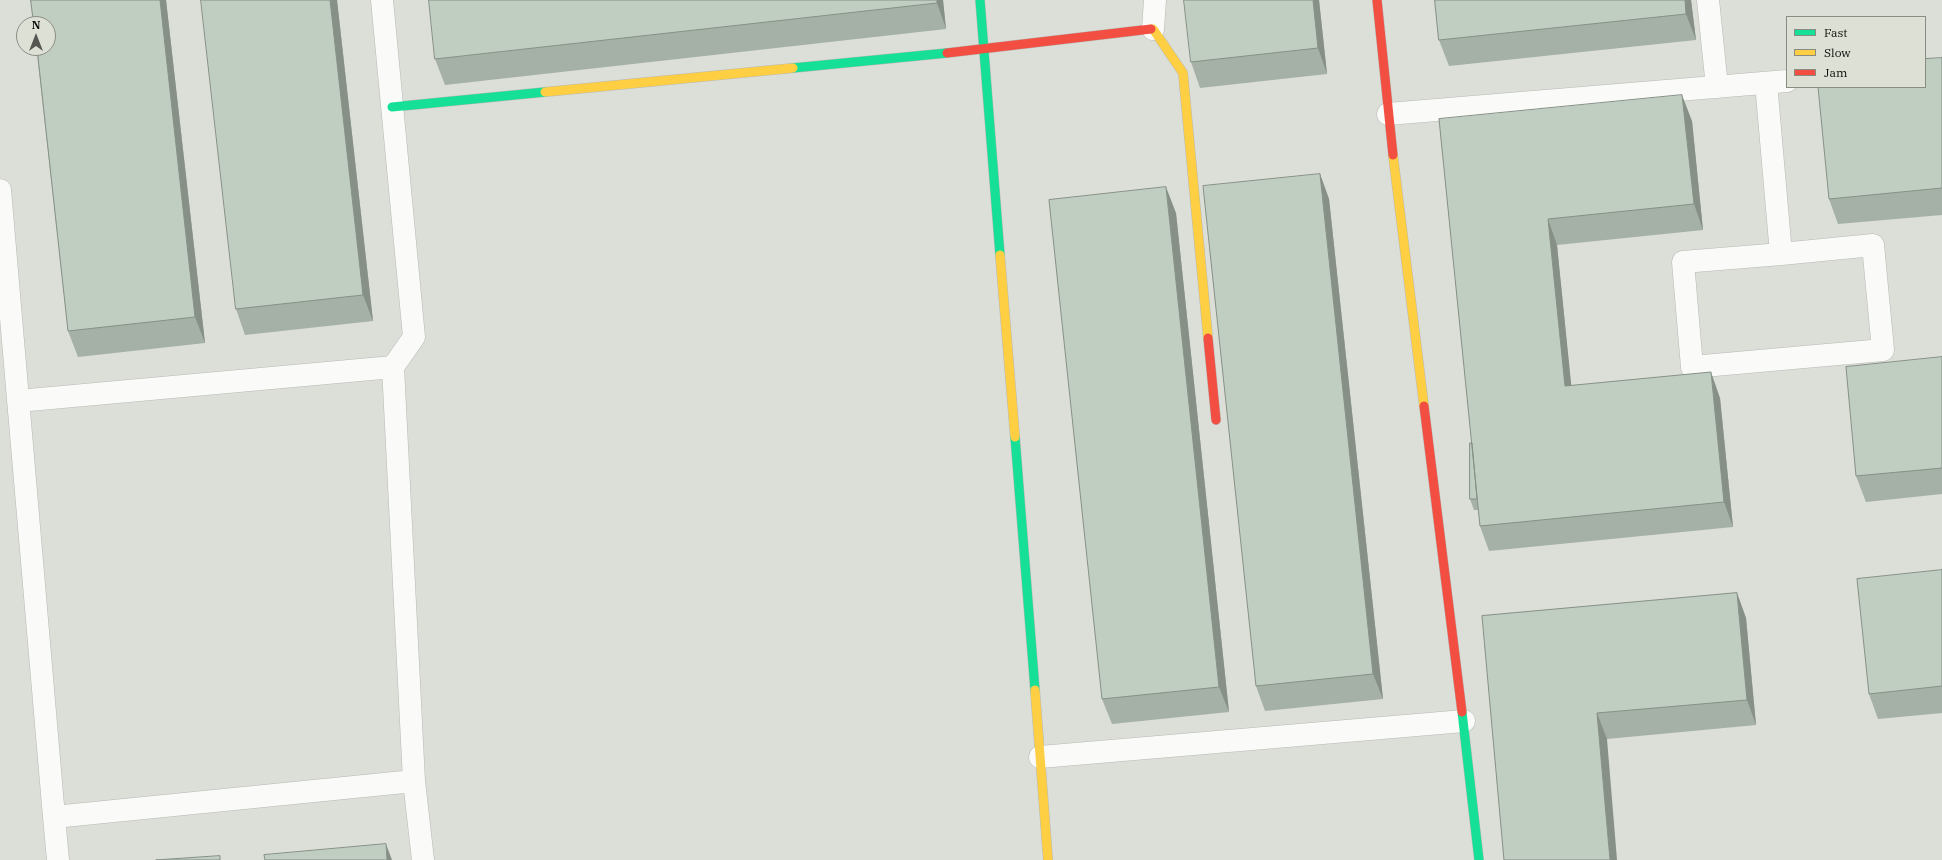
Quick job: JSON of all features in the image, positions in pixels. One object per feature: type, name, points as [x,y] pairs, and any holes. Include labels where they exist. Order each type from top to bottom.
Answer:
[{"type":"street","points":[[382,0],[414,337],[393,367],[414,781],[423,860]]},
{"type":"street","points":[[980,0],[1048,860]]},
{"type":"street","points":[[1154,0],[1153,29],[1183,73],[1216,420]]},
{"type":"street","points":[[1377,0],[1388,114],[1464,722],[1479,860]]},
{"type":"street","points":[[1708,0],[1717,87]]},
{"type":"street","points":[[392,107],[984,49],[1153,29]]},
{"type":"street","points":[[1388,114],[1786,81]]},
{"type":"street","points":[[1766,83],[1781,254]]},
{"type":"street","points":[[0,190],[58,860]]},
{"type":"street","points":[[1873,245],[1882,350],[1692,367],[1683,262],[1781,254],[1873,245]]},
{"type":"street","points":[[18,400],[393,367]]},
{"type":"street","points":[[1040,757],[1464,722]]},
{"type":"street","points":[[54,817],[414,781]]},
{"type":"building","points":[[31,0],[160,0],[195,317],[68,331],[38,56],[56,56],[56,16],[33,16]]},
{"type":"building","points":[[201,0],[330,0],[363,295],[236,309]]},
{"type":"building","points":[[429,0],[937,0],[937,3],[435,59]]},
{"type":"building","points":[[1184,0],[1313,0],[1318,48],[1191,62]]},
{"type":"building","points":[[1435,0],[1685,0],[1686,14],[1439,40]]},
{"type":"building","points":[[1942,58],[1942,188],[1829,199],[1818,88],[1926,88],[1926,59]]},
{"type":"building","points":[[1682,95],[1694,204],[1548,219],[1565,386],[1711,372],[1724,502],[1480,526],[1439,119]]},
{"type":"building","points":[[1320,174],[1373,674],[1256,686],[1203,186]]},
{"type":"building","points":[[1166,187],[1219,687],[1102,699],[1049,200]]},
{"type":"building","points":[[1942,357],[1942,468],[1856,476],[1846,367]]},
{"type":"building","points":[[1470,443],[1472,443],[1477,499],[1470,499]]},
{"type":"building","points":[[1942,570],[1942,686],[1869,694],[1857,579]]},
{"type":"building","points":[[1737,593],[1747,700],[1597,713],[1610,860],[1504,860],[1482,616]]},
{"type":"building","points":[[386,844],[387,860],[265,860],[264,855]]},
{"type":"building","points":[[220,856],[220,860],[156,860]]},
{"type":"traffic: fast","points":[[980,0],[1000,255]]},
{"type":"traffic: fast","points":[[793,68],[947,53]]},
{"type":"traffic: fast","points":[[392,107],[545,92]]},
{"type":"traffic: fast","points":[[1015,437],[1035,690]]},
{"type":"traffic: fast","points":[[1462,712],[1479,860]]},
{"type":"traffic: slow","points":[[1151,29],[1153,29],[1183,73],[1208,338]]},
{"type":"traffic: slow","points":[[545,92],[793,68]]},
{"type":"traffic: slow","points":[[1393,155],[1424,406]]},
{"type":"traffic: slow","points":[[1000,255],[1015,437]]},
{"type":"traffic: slow","points":[[1035,690],[1048,860]]},
{"type":"traffic: jam","points":[[1377,0],[1393,155]]},
{"type":"traffic: jam","points":[[947,53],[1151,29]]},
{"type":"traffic: jam","points":[[1208,338],[1216,420]]},
{"type":"traffic: jam","points":[[1424,406],[1462,712]]}]
